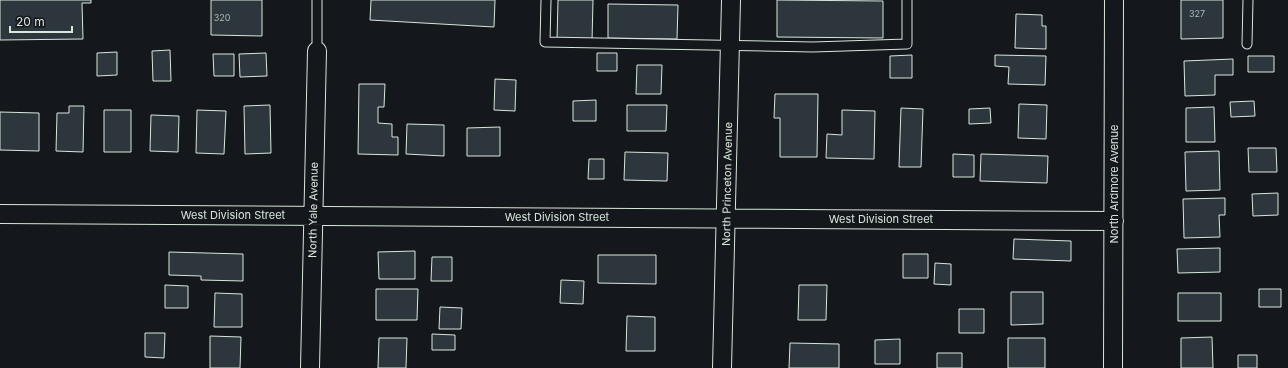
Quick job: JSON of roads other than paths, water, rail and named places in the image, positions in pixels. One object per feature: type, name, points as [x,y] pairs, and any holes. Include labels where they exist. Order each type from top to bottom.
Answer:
[{"type":"street","name":"North Princeton Avenue","points":[[722,368],[731,0]]},
{"type":"street","name":"North Ardmore Avenue","points":[[1113,368],[1114,0]]},
{"type":"street","name":"North Yale Avenue","points":[[310,368],[317,51]]},
{"type":"street","name":"West Division Street","points":[[0,214],[1114,221]]},
{"type":"lane","points":[[317,0],[317,51]]},
{"type":"lane","points":[[546,0],[545,42],[730,46],[907,44],[907,0]]},
{"type":"lane","points":[[1247,44],[1248,0]]}]
